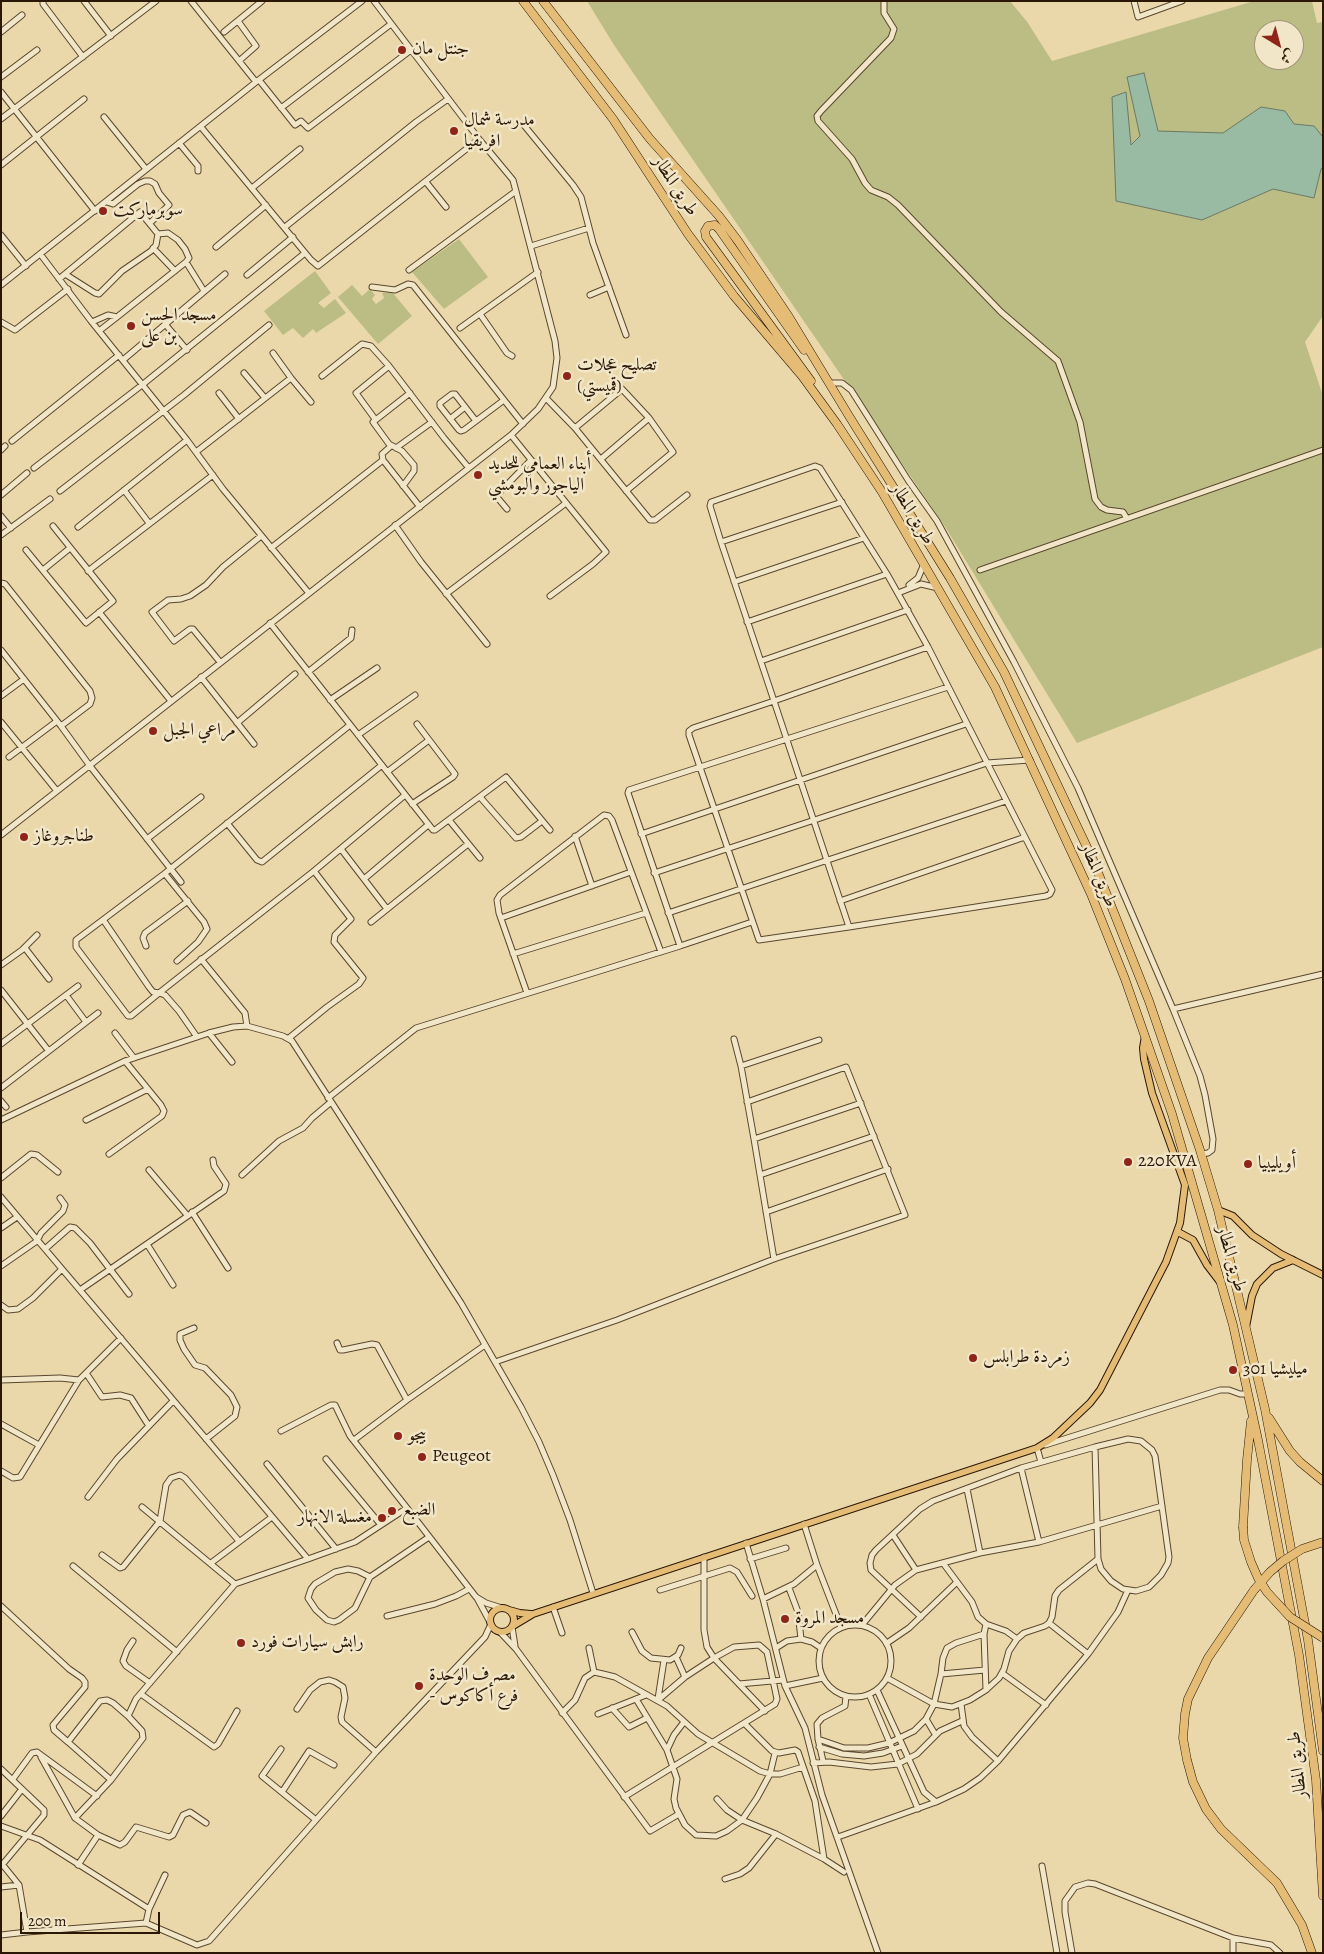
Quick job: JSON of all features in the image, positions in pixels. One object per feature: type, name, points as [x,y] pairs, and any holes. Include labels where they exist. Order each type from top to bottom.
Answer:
[{"type":"highway","name":"طريق المطار","points":[[524,1],[614,119],[669,207],[721,279],[802,376],[882,492],[995,686],[1090,894],[1125,979],[1186,1156],[1233,1325],[1298,1656],[1312,1741],[1323,1896]]},
{"type":"highway","name":"طريق المطار","points":[[543,1],[638,125],[738,240],[789,317],[847,414],[953,582],[1004,672],[1093,860],[1149,1001],[1202,1154],[1218,1210],[1265,1409],[1308,1640],[1323,1751]]},
{"type":"highway","points":[[847,414],[719,229],[714,225],[708,226],[705,231],[706,237],[806,374],[850,443]]},
{"type":"highway","points":[[1265,1409],[1277,1433],[1290,1451],[1323,1481]]},
{"type":"highway","points":[[1252,1414],[1246,1460],[1243,1527],[1244,1540],[1249,1557],[1258,1578],[1290,1617],[1323,1638]]},
{"type":"highway","points":[[1312,1953],[1302,1925],[1277,1884],[1221,1829],[1199,1796],[1193,1782],[1183,1738],[1188,1698],[1208,1658],[1232,1620],[1270,1572],[1302,1549],[1323,1542]]},
{"type":"main road","points":[[532,1614],[520,1613],[505,1608],[493,1612],[491,1623],[498,1631],[506,1631],[532,1614],[1040,1447],[1090,1404],[1100,1390],[1155,1284],[1178,1232],[1185,1185],[1152,1093],[1144,1059],[1145,1035]]},
{"type":"main road","points":[[1218,1210],[1233,1216],[1261,1242],[1323,1275]]},
{"type":"main road","points":[[1178,1232],[1193,1240],[1207,1265],[1222,1285]]},
{"type":"main road","points":[[1246,1328],[1252,1296],[1257,1284],[1273,1268],[1293,1260]]},
{"type":"main road","points":[[505,1608],[514,1617],[512,1627]]},
{"type":"street","points":[[43,1],[43,4],[83,57]]},
{"type":"street","points":[[84,1],[111,36]]},
{"type":"street","points":[[1,119],[156,1]]},
{"type":"street","points":[[191,1],[239,61],[295,125],[300,120],[308,128],[410,50]]},
{"type":"street","points":[[224,32],[262,1]]},
{"type":"street","points":[[1,285],[179,143],[362,1]]},
{"type":"street","points":[[1,835],[511,434],[538,409],[546,398],[555,378],[557,358],[555,341],[511,176],[479,139],[374,1]]},
{"type":"street","points":[[884,1],[884,13],[894,29],[891,38],[821,111],[817,116],[818,121],[852,159],[865,184],[871,190],[888,196],[898,205],[1001,312],[1058,361],[1080,422],[1095,499],[1100,507],[1122,512],[1126,517]]},
{"type":"street","points":[[1134,1],[1138,17],[1182,1]]},
{"type":"street","points":[[1,32],[22,15]]},
{"type":"street","points":[[238,21],[256,46],[239,61]]},
{"type":"street","points":[[281,108],[391,24]]},
{"type":"street","points":[[1,77],[37,50]]},
{"type":"street","points":[[1,92],[94,211]]},
{"type":"street","points":[[1,165],[84,99]]},
{"type":"street","points":[[285,227],[416,122],[448,99]]},
{"type":"street","points":[[104,117],[146,169]]},
{"type":"street","points":[[523,124],[573,184],[584,205],[589,228],[626,335]]},
{"type":"street","points":[[201,127],[316,266],[319,266],[479,139]]},
{"type":"street","points":[[179,143],[198,166],[198,171]]},
{"type":"street","points":[[252,188],[300,149]]},
{"type":"street","points":[[107,202],[113,204],[138,184],[150,181],[155,184],[159,193],[169,205],[150,223]]},
{"type":"street","points":[[426,182],[446,207]]},
{"type":"street","points":[[409,270],[516,191]]},
{"type":"street","points":[[216,247],[266,205]]},
{"type":"street","points":[[59,278],[140,212],[158,234]]},
{"type":"street","points":[[531,246],[589,228]]},
{"type":"street","points":[[99,331],[186,262],[188,258],[185,249],[178,240],[168,233],[158,234]]},
{"type":"street","points":[[65,274],[99,294],[122,271],[138,261],[153,248],[158,234]]},
{"type":"street","points":[[1,235],[26,266]]},
{"type":"street","points":[[247,275],[293,237]]},
{"type":"street","points":[[153,248],[175,271]]},
{"type":"street","points":[[34,468],[187,350],[305,253]]},
{"type":"street","points":[[41,255],[261,536],[308,592]]},
{"type":"street","points":[[186,262],[204,291]]},
{"type":"street","points":[[460,328],[538,272]]},
{"type":"street","points":[[123,360],[225,274]]},
{"type":"street","points":[[372,287],[395,290],[408,284],[413,285],[523,424]]},
{"type":"street","points":[[590,295],[609,287]]},
{"type":"street","points":[[1,322],[15,330],[68,289]]},
{"type":"street","points":[[480,314],[507,353],[512,356]]},
{"type":"street","points":[[92,322],[108,315],[117,317]]},
{"type":"street","points":[[165,324],[187,350]]},
{"type":"street","points":[[60,491],[162,410],[184,395],[269,325]]},
{"type":"street","points":[[322,376],[362,344],[371,346],[389,366],[468,467]]},
{"type":"street","points":[[273,353],[311,402]]},
{"type":"street","points":[[12,441],[119,355]]},
{"type":"street","points":[[375,419],[356,393],[389,366]]},
{"type":"street","points":[[244,373],[265,398]]},
{"type":"street","points":[[196,452],[291,378]]},
{"type":"street","points":[[830,383],[842,384],[851,390],[908,480],[945,533],[1078,788],[1200,1076],[1206,1095],[1213,1148],[1210,1152],[1202,1154]]},
{"type":"street","points":[[574,428],[622,389],[648,418],[672,452],[626,491]]},
{"type":"street","points":[[219,393],[239,418]]},
{"type":"street","points":[[403,486],[415,468],[402,451],[394,447],[373,423],[375,419],[410,393]]},
{"type":"street","points":[[476,421],[454,393],[441,402],[440,406],[462,431],[476,421],[504,400]]},
{"type":"street","points":[[546,398],[653,521],[687,495]]},
{"type":"street","points":[[450,419],[465,407]]},
{"type":"street","points":[[600,459],[648,418]]},
{"type":"street","points":[[420,507],[383,460],[382,454],[432,422]]},
{"type":"street","points":[[511,434],[606,552],[550,596]]},
{"type":"street","points":[[78,527],[187,440]]},
{"type":"street","points":[[980,570],[1126,517],[1323,450]]},
{"type":"street","points":[[271,548],[383,460]]},
{"type":"street","points":[[507,509],[496,496],[531,460]]},
{"type":"street","points":[[849,927],[786,739],[774,701],[761,661],[747,622],[721,542],[710,506],[711,502],[796,472],[815,466],[819,467],[908,610],[928,647],[1051,889],[1048,896],[849,927],[760,940],[757,938],[700,767],[689,733],[690,729],[774,701],[928,647]]},
{"type":"street","points":[[1,495],[27,473]]},
{"type":"street","points":[[88,571],[213,475]]},
{"type":"street","points":[[124,490],[149,523]]},
{"type":"street","points":[[1,535],[50,499]]},
{"type":"street","points":[[721,542],[842,502]]},
{"type":"street","points":[[446,594],[566,503]]},
{"type":"street","points":[[1,516],[11,528]]},
{"type":"street","points":[[395,525],[421,562],[487,644]]},
{"type":"street","points":[[26,550],[86,623],[113,601],[53,526]]},
{"type":"street","points":[[220,662],[193,629],[190,629],[174,641],[152,612],[168,600],[190,596],[206,585],[223,567],[261,536]]},
{"type":"street","points":[[734,582],[864,538]]},
{"type":"street","points":[[43,570],[70,548]]},
{"type":"street","points":[[902,600],[908,587],[918,578],[924,564]]},
{"type":"street","points":[[747,622],[887,574]]},
{"type":"street","points":[[892,582],[899,586],[908,587]]},
{"type":"street","points":[[1,583],[5,584],[90,691],[92,698],[90,704],[61,726]]},
{"type":"street","points":[[898,592],[921,584],[938,588]]},
{"type":"street","points":[[761,661],[908,610]]},
{"type":"street","points":[[98,612],[171,701]]},
{"type":"street","points":[[270,623],[428,825],[435,830],[506,777],[550,830]]},
{"type":"street","points":[[308,672],[351,638],[352,630]]},
{"type":"street","points":[[1,650],[181,882]]},
{"type":"street","points":[[330,700],[377,668]]},
{"type":"street","points":[[237,723],[295,674]]},
{"type":"street","points":[[201,677],[254,744]]},
{"type":"street","points":[[1,696],[24,679]]},
{"type":"street","points":[[680,946],[641,834],[628,790],[948,687]]},
{"type":"street","points":[[358,735],[415,695]]},
{"type":"street","points":[[9,757],[57,721]]},
{"type":"street","points":[[1,722],[57,791]]},
{"type":"street","points":[[412,804],[455,776],[417,724]]},
{"type":"street","points":[[641,834],[966,724]]},
{"type":"street","points":[[350,725],[165,874],[76,940],[75,944],[128,1016],[131,1016],[201,959],[221,946],[342,849],[405,795]]},
{"type":"street","points":[[388,772],[429,740]]},
{"type":"street","points":[[654,873],[987,763],[1030,760]]},
{"type":"street","points":[[227,823],[257,860],[262,862],[382,765]]},
{"type":"street","points":[[147,839],[201,797]]},
{"type":"street","points":[[480,797],[516,838],[542,821]]},
{"type":"street","points":[[668,913],[1006,801]]},
{"type":"street","points":[[527,993],[501,918],[497,900],[500,895],[604,815],[609,816],[661,952]]},
{"type":"street","points":[[449,820],[480,858]]},
{"type":"street","points":[[364,880],[428,825]]},
{"type":"street","points":[[575,836],[592,886]]},
{"type":"street","points":[[840,901],[1025,837]]},
{"type":"street","points":[[371,922],[468,844]]},
{"type":"street","points":[[342,849],[387,909]]},
{"type":"street","points":[[289,1038],[359,984],[363,978],[334,942],[335,935],[351,919],[314,871]]},
{"type":"street","points":[[501,918],[631,872]]},
{"type":"street","points":[[165,874],[188,901],[207,929],[198,942],[176,961]]},
{"type":"street","points":[[146,946],[143,938],[145,934],[188,901]]},
{"type":"street","points":[[513,954],[646,913]]},
{"type":"street","points":[[104,921],[148,987],[153,992],[165,995],[197,1036]]},
{"type":"street","points":[[242,1175],[279,1141],[303,1128],[330,1100],[416,1028],[752,922]]},
{"type":"street","points":[[1,966],[25,948],[37,935]]},
{"type":"street","points":[[25,948],[49,979]]},
{"type":"street","points":[[201,959],[245,1013],[247,1026]]},
{"type":"street","points":[[1173,1009],[1323,974]]},
{"type":"street","points":[[1,1044],[78,986]]},
{"type":"street","points":[[1,990],[48,1050]]},
{"type":"street","points":[[66,995],[86,1022]]},
{"type":"street","points":[[1,1088],[98,1012]]},
{"type":"street","points":[[1,1120],[125,1061],[197,1036],[233,1027],[247,1026],[289,1038],[461,1303],[540,1442],[570,1520],[593,1594]]},
{"type":"street","points":[[115,1033],[134,1058]]},
{"type":"street","points":[[209,1033],[232,1062]]},
{"type":"street","points":[[734,1039],[741,1066],[774,1260]]},
{"type":"street","points":[[741,1066],[819,1040]]},
{"type":"street","points":[[109,1154],[164,1114],[164,1109],[125,1061]]},
{"type":"street","points":[[495,1362],[617,1320],[774,1260],[905,1215],[846,1067],[747,1102]]},
{"type":"street","points":[[86,1120],[148,1089]]},
{"type":"street","points":[[1,1101],[6,1107]]},
{"type":"street","points":[[754,1139],[861,1103]]},
{"type":"street","points":[[760,1175],[874,1136]]},
{"type":"street","points":[[1,1178],[31,1154],[36,1155],[58,1172]]},
{"type":"street","points":[[80,1290],[224,1191],[226,1187],[214,1166],[213,1160]]},
{"type":"street","points":[[766,1212],[888,1169]]},
{"type":"street","points":[[149,1170],[189,1214],[228,1268]]},
{"type":"street","points":[[1,1197],[308,1559]]},
{"type":"street","points":[[1,1266],[37,1241],[41,1233],[65,1208],[60,1198]]},
{"type":"street","points":[[1,1228],[17,1217]]},
{"type":"street","points":[[45,1249],[70,1227],[74,1227],[111,1269],[129,1294]]},
{"type":"street","points":[[147,1244],[174,1285]]},
{"type":"street","points":[[1,1305],[8,1310],[18,1309],[33,1298],[62,1269]]},
{"type":"street","points":[[194,1328],[180,1334],[180,1340],[184,1349],[196,1365],[204,1368],[231,1395],[237,1408],[235,1416],[206,1439]]},
{"type":"street","points":[[1,1471],[14,1478],[20,1477],[79,1380],[120,1338]]},
{"type":"street","points":[[337,1344],[340,1350],[372,1344],[377,1345],[407,1400]]},
{"type":"street","points":[[354,1440],[485,1345]]},
{"type":"street","points":[[86,1373],[102,1397],[120,1394],[131,1398],[149,1426]]},
{"type":"street","points":[[1,1380],[60,1378],[79,1380]]},
{"type":"street","points":[[1041,1462],[1040,1447],[1220,1390],[1248,1394]]},
{"type":"street","points":[[88,1497],[118,1459],[173,1401]]},
{"type":"street","points":[[1,1935],[146,1923],[197,1945],[209,1941],[376,1752],[485,1637],[491,1623],[476,1597],[349,1435],[337,1407],[334,1404],[282,1431]]},
{"type":"street","points":[[1,1424],[39,1445]]},
{"type":"street","points":[[921,1617],[876,1576],[871,1570],[870,1563],[876,1550],[926,1504],[1021,1468],[1095,1447],[1128,1439],[1141,1441],[1147,1445],[1155,1456],[1168,1550],[1168,1563],[1161,1575],[1149,1587],[1136,1591],[1128,1590],[1114,1584],[1101,1569],[1098,1559],[1095,1447]]},
{"type":"street","points":[[326,1459],[381,1525]]},
{"type":"street","points":[[267,1464],[336,1549]]},
{"type":"street","points":[[1021,1468],[1039,1542]]},
{"type":"street","points":[[102,1555],[122,1568],[160,1521],[166,1486],[172,1478],[182,1475],[240,1541]]},
{"type":"street","points":[[967,1490],[980,1553]]},
{"type":"street","points":[[862,1625],[891,1589],[901,1579],[916,1570],[980,1553],[1039,1542],[1162,1506]]},
{"type":"street","points":[[142,1507],[235,1584]]},
{"type":"street","points":[[128,1716],[141,1694],[235,1584],[355,1542],[407,1508]]},
{"type":"street","points":[[211,1563],[272,1517]]},
{"type":"street","points":[[804,1524],[817,1565],[841,1627]]},
{"type":"street","points":[[893,1535],[916,1570]]},
{"type":"street","points":[[370,1577],[348,1569],[335,1572],[311,1589],[308,1594],[310,1604],[327,1620],[331,1622],[340,1620],[355,1608],[370,1577],[429,1537]]},
{"type":"street","points":[[746,1543],[763,1599],[784,1683],[805,1728],[822,1795],[878,1953]]},
{"type":"street","points":[[750,1559],[786,1548]]},
{"type":"street","points":[[704,1557],[704,1639],[714,1658],[766,1711]]},
{"type":"street","points":[[887,1678],[934,1704],[952,1707],[986,1690],[1002,1673],[1010,1651],[1018,1639],[1024,1633],[1049,1623],[1052,1618],[1055,1596],[1059,1590],[1098,1559]]},
{"type":"street","points":[[943,1563],[972,1602],[978,1617],[986,1624],[1006,1631],[1018,1639]]},
{"type":"street","points":[[763,1599],[789,1588],[817,1565]]},
{"type":"street","points":[[73,1566],[177,1652]]},
{"type":"street","points":[[660,1590],[728,1568],[737,1572],[752,1596]]},
{"type":"street","points":[[887,1643],[921,1617],[957,1582]]},
{"type":"street","points":[[387,1616],[436,1604],[456,1596],[468,1588]]},
{"type":"street","points":[[789,1588],[798,1612],[801,1639]]},
{"type":"street","points":[[838,1837],[936,1802],[973,1784],[998,1761],[1088,1654],[1118,1612],[1128,1590]]},
{"type":"street","points":[[476,1597],[491,1605],[505,1608]]},
{"type":"street","points":[[1,1606],[4,1612],[85,1682],[84,1687],[54,1725],[54,1730],[111,1780]]},
{"type":"street","points":[[554,1607],[562,1633]]},
{"type":"street","points":[[1049,1623],[1088,1654]]},
{"type":"street","points":[[986,1624],[984,1634],[986,1690]]},
{"type":"street","points":[[862,1625],[876,1631],[887,1643],[891,1657],[890,1671],[877,1690],[858,1697],[846,1696],[835,1691],[823,1678],[819,1663],[821,1648],[829,1635],[841,1627],[862,1625]]},
{"type":"street","points":[[512,1627],[516,1649]]},
{"type":"street","points":[[485,1637],[498,1631],[516,1649],[650,1832],[679,1814]]},
{"type":"street","points":[[632,1632],[645,1655],[651,1658],[670,1660],[676,1657],[681,1648]]},
{"type":"street","points":[[818,1739],[844,1748],[868,1748],[889,1743],[914,1731],[926,1719],[934,1704],[943,1658],[947,1648],[984,1634]]},
{"type":"street","points":[[776,1648],[787,1641],[801,1639],[812,1642],[821,1648]]},
{"type":"street","points":[[133,1641],[127,1650],[123,1662],[150,1683]]},
{"type":"street","points":[[624,1796],[745,1724],[766,1711],[776,1702],[774,1681],[767,1652],[759,1645],[738,1646],[714,1658],[684,1677],[658,1700]]},
{"type":"street","points":[[588,1648],[594,1672]]},
{"type":"street","points":[[676,1657],[684,1677]]},
{"type":"street","points":[[658,1700],[664,1660]]},
{"type":"street","points":[[941,1674],[985,1670]]},
{"type":"street","points":[[562,1713],[575,1700],[585,1678],[594,1672],[614,1677],[658,1700],[713,1743],[760,1770],[770,1774],[784,1774],[803,1767]]},
{"type":"street","points":[[1002,1673],[1046,1705]]},
{"type":"street","points":[[739,1684],[774,1681],[784,1683],[823,1678]]},
{"type":"street","points":[[297,1709],[310,1690],[320,1682],[329,1680],[335,1682],[343,1687],[346,1698],[341,1718],[342,1722],[376,1752]]},
{"type":"street","points":[[877,1690],[924,1792],[936,1802]]},
{"type":"street","points":[[141,1694],[214,1747],[218,1744],[238,1711]]},
{"type":"street","points":[[869,1694],[918,1809]]},
{"type":"street","points":[[598,1714],[646,1695]]},
{"type":"street","points":[[823,1761],[817,1729],[819,1721],[845,1706],[846,1696]]},
{"type":"street","points":[[636,1699],[667,1750],[677,1784],[675,1803],[679,1814],[690,1831],[696,1835],[716,1836],[742,1820],[770,1774],[775,1752]]},
{"type":"street","points":[[68,1742],[100,1701],[107,1700],[128,1716],[142,1731],[143,1738],[111,1780],[75,1818]]},
{"type":"street","points":[[961,1704],[962,1721],[972,1737],[998,1761]]},
{"type":"street","points":[[612,1708],[629,1727],[647,1718]]},
{"type":"street","points":[[926,1719],[936,1734]]},
{"type":"street","points":[[813,1764],[823,1761],[871,1767],[898,1764],[922,1750],[936,1734],[962,1721]]},
{"type":"street","points":[[667,1750],[674,1735],[684,1722]]},
{"type":"street","points":[[745,1724],[768,1750],[775,1752],[797,1751],[815,1801],[824,1859]]},
{"type":"street","points":[[819,1747],[842,1754],[864,1756],[902,1746]]},
{"type":"street","points":[[842,1754],[844,1748]]},
{"type":"street","points":[[281,1749],[262,1776],[316,1820]]},
{"type":"street","points":[[282,1792],[309,1751],[334,1765]]},
{"type":"street","points":[[13,1779],[32,1753],[37,1752],[75,1818],[98,1835],[120,1845],[125,1842],[136,1827],[169,1837],[173,1835],[183,1815],[190,1812],[206,1823]]},
{"type":"street","points":[[41,1757],[56,1765],[97,1796]]},
{"type":"street","points":[[1,1769],[44,1810],[42,1819],[2,1865],[19,1885],[27,1932]]},
{"type":"street","points":[[1,1816],[22,1789]]},
{"type":"street","points":[[717,1799],[742,1820],[776,1834],[824,1859],[844,1872]]},
{"type":"street","points":[[1,1826],[40,1840],[149,1909]]},
{"type":"street","points":[[725,1879],[740,1874],[749,1868],[776,1834]]},
{"type":"street","points":[[78,1865],[98,1835]]},
{"type":"street","points":[[1042,1866],[1057,1953]]},
{"type":"street","points":[[146,1923],[149,1909],[165,1875]]},
{"type":"street","points":[[1072,1953],[1065,1902],[1075,1887],[1088,1883],[1095,1884],[1233,1938],[1271,1945],[1280,1953]]},
{"type":"street","points":[[1,1887],[19,1885]]},
{"type":"street","points":[[1233,1938],[1233,1953]]},
{"type":"shaded area","points":[[587,1],[1010,1],[1028,23],[1052,61],[1254,1],[1312,1],[1317,23],[1323,22],[1323,316],[1305,342],[1323,396],[1323,647],[1077,743],[944,525],[614,45]]},
{"type":"shaded area","points":[[1144,73],[1158,131],[1223,133],[1261,107],[1285,111],[1294,124],[1314,126],[1323,137],[1323,167],[1314,198],[1273,189],[1202,220],[1116,201],[1112,97],[1126,92],[1131,145],[1140,136],[1127,77]]},
{"type":"shaded area","points":[[459,239],[488,277],[444,309],[412,272]]},
{"type":"shaded area","points":[[315,271],[331,293],[318,303],[324,308],[335,299],[346,313],[316,333],[313,329],[303,338],[293,328],[283,335],[264,311]]},
{"type":"shaded area","points":[[352,285],[362,296],[370,289],[375,295],[372,299],[376,304],[384,298],[382,293],[392,292],[412,316],[378,344],[338,297]]},
{"type":"place","name":"جنتل مان","points":[[402,50]]},
{"type":"place","name":"مدرسة شمال افريقيا","points":[[454,131]]},
{"type":"place","name":"سوبرماركت","points":[[103,211]]},
{"type":"place","name":"مسجد الحسن بن على","points":[[131,326]]},
{"type":"place","name":"تصليح عجلات (قميستي)","points":[[567,376]]},
{"type":"place","name":"أبناء العمامي للحديد الياجور والبومشي","points":[[478,475]]},
{"type":"place","name":"مراعي الجبل","points":[[153,731]]},
{"type":"place","name":"طناجروغاز","points":[[24,837]]},
{"type":"place","name":"220KVA","points":[[1128,1162]]},
{"type":"place","name":"أويليبيا","points":[[1248,1164]]},
{"type":"place","name":"زمردة طرابلس","points":[[973,1358]]},
{"type":"place","name":"ميليشيا 301","points":[[1233,1370]]},
{"type":"place","name":"بيجو","points":[[398,1436]]},
{"type":"place","name":"Peugeot","points":[[422,1457]]},
{"type":"place","name":"الضبع","points":[[392,1511]]},
{"type":"place","name":"مغسلة الانهار","points":[[382,1518]]},
{"type":"place","name":"مسجد المروة","points":[[785,1619]]},
{"type":"place","name":"رابش سيارات فورد","points":[[241,1643]]},
{"type":"place","name":"مصرف الوحدة - فرع أكاكوس","points":[[419,1686]]}]
